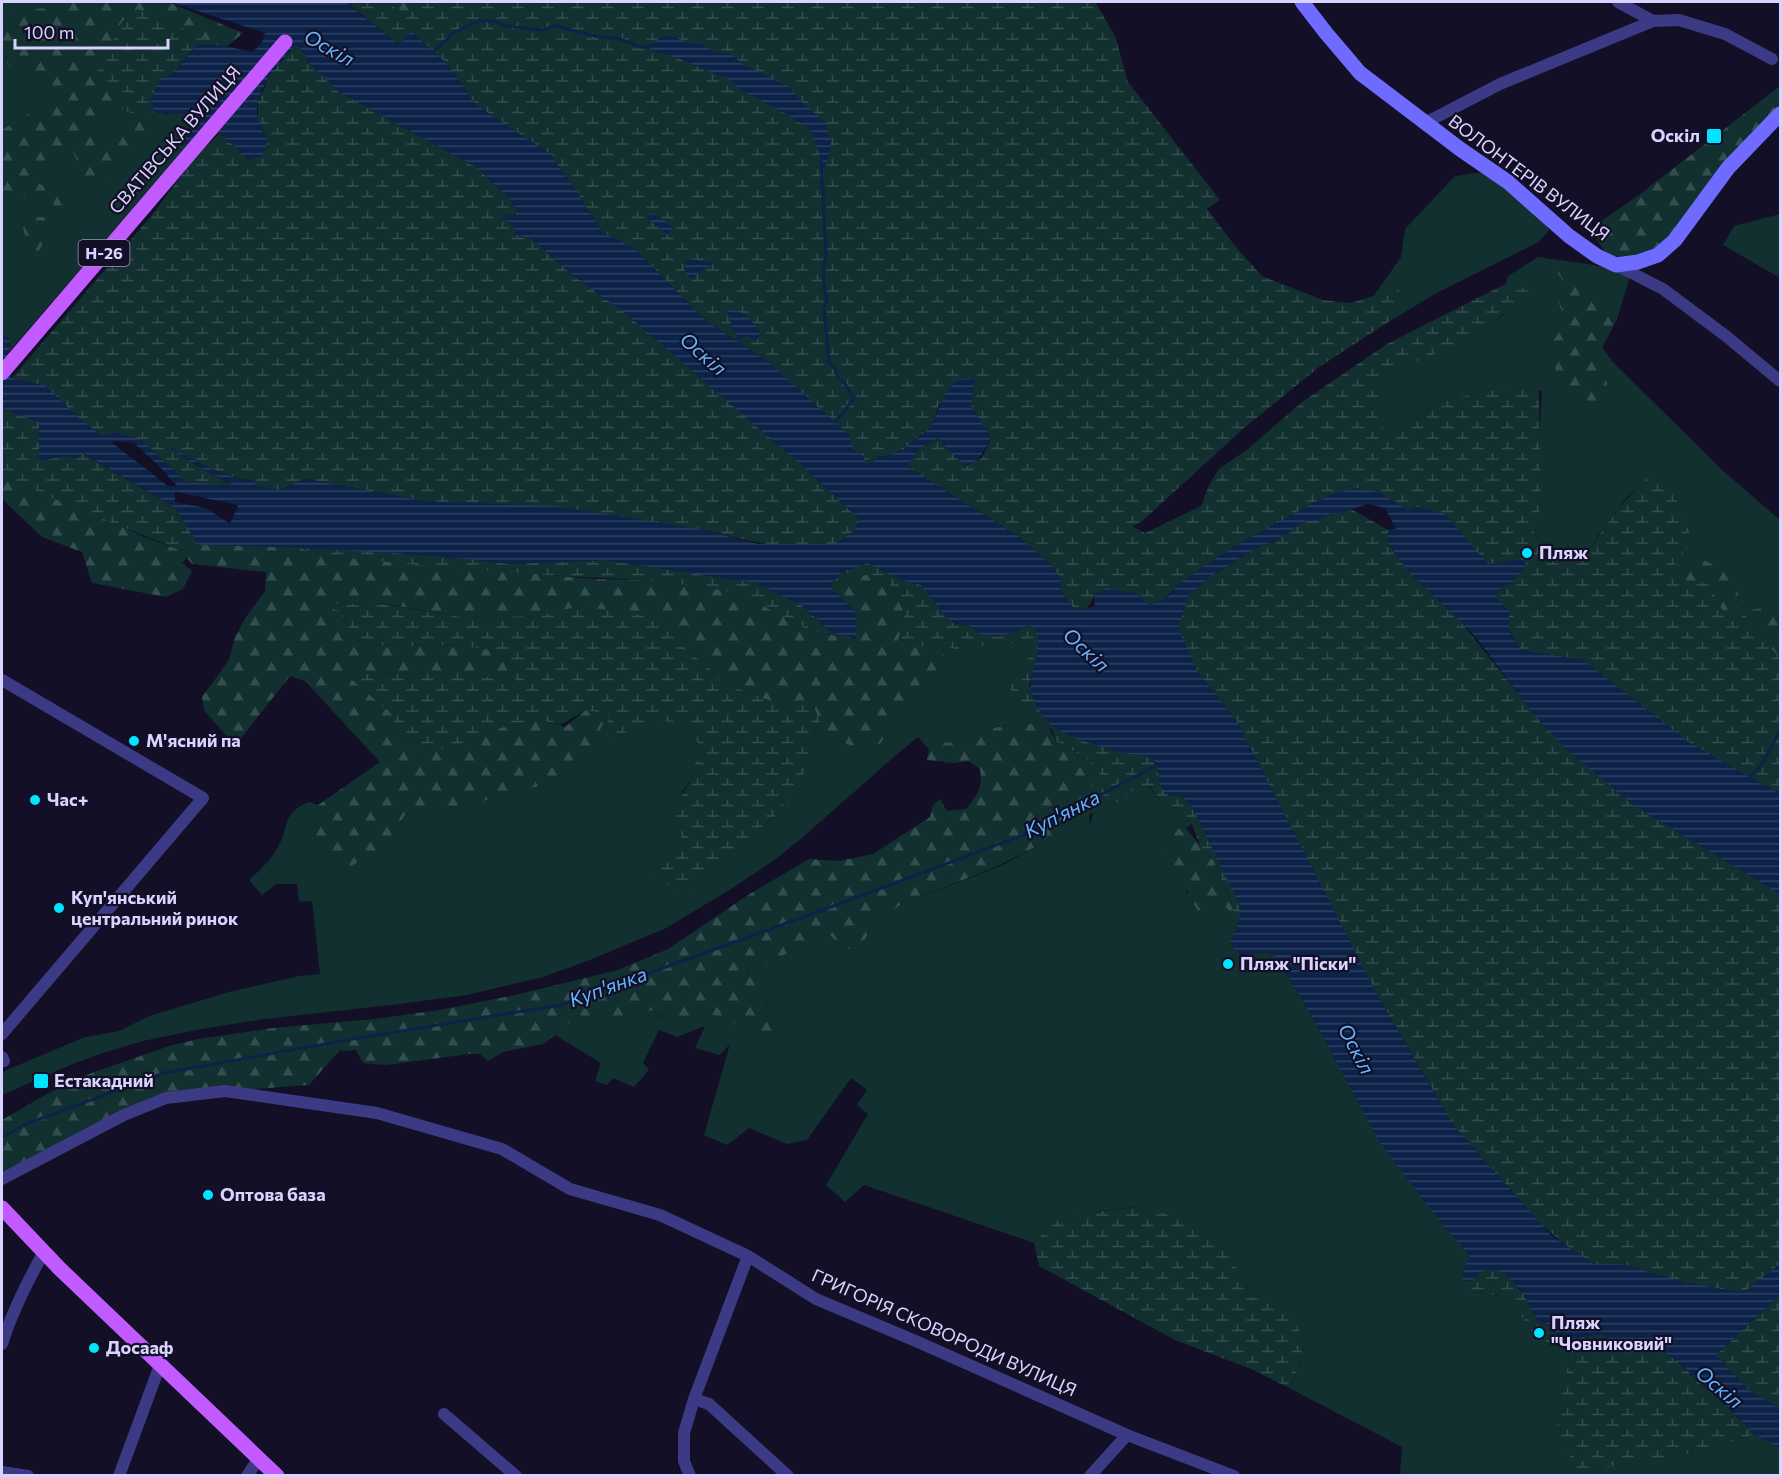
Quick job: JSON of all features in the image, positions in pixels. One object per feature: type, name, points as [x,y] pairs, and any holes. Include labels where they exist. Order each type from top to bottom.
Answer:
[{"type":"main road","name":"СВАТІВСЬКА ВУЛИЦЯ","points":[[2,373],[285,42]]},
{"type":"main road","points":[[2,1208],[44,1252],[277,1476]]},
{"type":"street","name":"ВОЛОНТЕРІВ ВУЛИЦЯ","points":[[1302,2],[1360,73],[1508,182],[1569,236],[1597,256],[1663,289],[1726,336],[1780,381]]},
{"type":"street","points":[[1618,2],[1653,21]]},
{"type":"street","points":[[1425,123],[1500,84],[1653,21],[1679,20],[1691,23],[1725,34],[1772,59]]},
{"type":"street","points":[[1616,265],[1638,262],[1658,255],[1675,240],[1728,168],[1780,114]]},
{"type":"street","points":[[2,681],[203,798],[2,1034]]},
{"type":"street","name":"ГРИГОРІЯ СКОВОРОДИ ВУЛИЦЯ","points":[[2,1179],[124,1115],[166,1098],[225,1090],[377,1113],[502,1149],[570,1189],[660,1215],[748,1256],[816,1299],[1127,1435],[1234,1476]]},
{"type":"street","points":[[2,1344],[22,1295],[44,1252]]},
{"type":"street","points":[[690,1476],[684,1461],[684,1433],[694,1399],[748,1256]]},
{"type":"street","points":[[118,1476],[160,1365]]},
{"type":"street","points":[[694,1399],[709,1404],[788,1476]]},
{"type":"street","points":[[444,1414],[516,1476]]},
{"type":"street","points":[[1090,1476],[1127,1435]]},
{"type":"street","points":[[247,1476],[259,1458]]},
{"type":"street","points":[[2,1472],[28,1476]]},
{"type":"green space","points":[[2,2],[68,2],[150,101],[165,114],[182,112],[191,114],[187,130],[174,147],[189,143],[9,352],[10,338],[2,336]]},
{"type":"green space","points":[[42,2],[168,2],[243,33],[226,47],[136,12],[135,100],[96,127],[113,159],[125,124],[138,116],[155,134],[142,149],[124,153],[121,164],[111,170],[105,183],[88,186],[71,147],[36,182],[70,199],[32,262],[20,217],[47,217],[54,203],[2,195],[2,130],[62,93],[42,77],[11,67],[2,58],[2,13],[47,8]]},
{"type":"green space","points":[[347,2],[382,2],[409,14],[418,2],[1095,2],[1115,36],[1128,82],[1220,200],[1207,209],[1235,246],[1262,276],[1323,300],[1351,303],[1400,287],[1390,321],[1319,367],[1243,429],[1140,523],[1132,526],[1145,533],[1201,506],[1210,483],[1219,469],[1248,449],[1302,402],[1387,344],[1509,282],[1531,292],[1522,306],[1504,313],[1495,322],[1476,328],[1467,341],[1412,363],[1379,381],[1377,421],[1387,432],[1409,430],[1415,419],[1442,402],[1501,386],[1539,391],[1541,505],[1534,533],[1551,550],[1563,554],[1587,554],[1616,511],[1652,474],[1670,485],[1693,541],[1673,567],[1679,579],[1696,583],[1714,583],[1715,599],[1723,611],[1738,606],[1780,659],[1780,794],[1690,743],[1583,660],[1521,650],[1509,630],[1508,610],[1495,597],[1499,589],[1512,583],[1526,563],[1488,564],[1417,507],[1407,512],[1333,494],[1232,548],[1183,581],[1165,598],[1188,596],[1209,577],[1262,545],[1274,542],[1306,520],[1316,521],[1329,514],[1333,515],[1333,513],[1351,509],[1388,530],[1389,545],[1414,577],[1462,623],[1544,726],[1645,812],[1780,894],[1780,1264],[1743,1293],[1683,1282],[1622,1264],[1593,1264],[1543,1226],[1453,1125],[1375,991],[1236,720],[1197,671],[1177,628],[1106,588],[1094,596],[1087,609],[1074,609],[1060,590],[1061,578],[1050,564],[1018,536],[909,468],[913,457],[920,449],[939,438],[949,451],[966,466],[982,458],[991,438],[971,406],[939,404],[932,426],[903,450],[878,457],[873,463],[866,464],[771,364],[705,320],[636,250],[602,232],[550,154],[476,105],[448,65],[412,32],[401,44],[394,41]]},
{"type":"green space","points":[[382,2],[421,2],[412,16]]},
{"type":"green space","points":[[138,9],[224,46],[196,45],[150,101],[154,112],[138,116],[124,110],[134,100],[96,73],[107,55],[118,27],[125,18]]},
{"type":"green space","points":[[297,45],[309,63],[339,92],[476,167],[511,200],[519,215],[504,216],[514,227],[516,235],[531,238],[575,277],[627,314],[792,456],[860,520],[853,532],[835,544],[764,544],[699,529],[424,501],[306,479],[280,490],[257,487],[254,481],[233,477],[212,469],[172,448],[183,458],[235,487],[186,482],[140,439],[102,436],[81,420],[12,378],[152,215],[195,157],[219,134],[249,160],[268,140],[258,121],[258,101],[272,72]]},
{"type":"green space","points":[[1780,86],[1780,108],[1661,247],[1629,257],[1613,256],[1606,252],[1599,243],[1594,226],[1639,195]]},
{"type":"green space","points":[[1493,171],[1542,220],[1549,230],[1539,242],[1435,294],[1390,321],[1375,294],[1401,257],[1405,229],[1455,176]]},
{"type":"green space","points":[[1780,214],[1780,278],[1723,245],[1734,226]]},
{"type":"green space","points":[[1538,257],[1631,273],[1617,319],[1602,347],[1613,362],[1721,469],[1780,520],[1780,651],[1679,579],[1673,567],[1652,475],[1628,496],[1587,554],[1563,554],[1552,550],[1540,541],[1534,533],[1542,391],[1497,387],[1442,402],[1415,419],[1409,430],[1387,432],[1376,421],[1379,381],[1476,328],[1495,322],[1507,311],[1522,306],[1506,283],[1508,276]]},
{"type":"green space","points":[[1553,266],[1561,267],[1590,294],[1609,298],[1620,309],[1596,360],[1607,383],[1606,404],[1594,411],[1573,395],[1568,384],[1556,373],[1552,343],[1566,321],[1553,289],[1565,284]]},
{"type":"green space","points":[[2,408],[39,422],[40,461],[63,456],[79,458],[82,453],[174,507],[199,545],[180,550],[56,500],[2,473]]},
{"type":"green space","points":[[2,472],[142,536],[180,550],[199,545],[284,543],[327,556],[595,579],[649,580],[706,587],[749,596],[775,613],[814,632],[855,639],[856,612],[829,587],[842,572],[876,576],[892,586],[905,615],[941,645],[946,661],[880,744],[855,747],[826,736],[810,698],[802,702],[779,705],[720,682],[707,664],[676,642],[539,616],[467,618],[380,603],[330,604],[345,619],[354,640],[369,644],[447,645],[490,650],[504,657],[514,672],[517,681],[462,673],[346,674],[396,717],[392,735],[429,749],[454,747],[500,728],[541,720],[565,727],[586,710],[608,714],[588,754],[553,782],[472,804],[405,815],[392,835],[374,853],[349,867],[333,865],[317,841],[311,822],[318,805],[380,762],[305,681],[290,676],[235,746],[204,710],[202,697],[229,660],[235,637],[265,591],[266,572],[192,564],[187,558],[182,563],[192,571],[183,589],[166,597],[92,583],[82,552],[42,537],[2,499]]},
{"type":"green space","points":[[299,548],[391,550],[510,564],[606,560],[756,583],[803,606],[831,632],[856,639],[814,632],[775,613],[749,596],[706,587],[648,580],[428,566],[327,556]]},
{"type":"green space","points":[[1696,556],[1709,563],[1728,562],[1739,569],[1734,585],[1741,601],[1736,610],[1723,611],[1715,599],[1714,583],[1696,583],[1679,579],[1677,569],[1679,557]]},
{"type":"green space","points":[[868,563],[903,580],[921,585],[953,623],[970,626],[981,634],[1014,632],[1027,625],[1035,628],[1039,638],[1037,657],[1029,686],[1148,754],[1158,767],[1159,779],[1170,796],[1181,795],[1192,807],[1242,906],[1239,923],[1214,861],[1200,846],[1192,824],[1177,808],[1162,802],[1149,786],[1133,791],[1116,803],[1093,814],[1082,793],[1102,777],[1089,760],[1056,741],[1052,729],[1029,716],[1016,702],[1011,690],[1011,680],[1031,654],[1027,645],[1003,642],[961,651],[941,645],[902,648],[897,644],[905,615],[892,586],[876,576],[842,572]]},
{"type":"green space","points":[[377,603],[467,618],[536,616],[580,606],[671,619],[677,629],[679,644],[707,664],[720,682],[776,703],[802,702],[810,698],[820,721],[807,743],[807,767],[790,798],[774,817],[692,888],[677,892],[650,871],[660,857],[675,848],[682,840],[675,806],[691,780],[695,763],[707,753],[681,723],[656,720],[608,739],[608,714],[586,710],[560,725],[541,720],[500,728],[454,747],[429,750],[392,735],[395,717],[345,674],[462,673],[516,681],[514,672],[504,657],[490,650],[447,645],[369,644],[354,640],[345,619],[329,604]]},
{"type":"green space","points":[[1767,607],[1780,611],[1780,660],[1742,619],[1752,610]]},
{"type":"green space","points":[[1003,642],[1027,645],[1031,654],[1011,680],[1029,716],[1052,729],[1020,722],[990,729],[961,743],[939,742],[929,749],[918,737],[776,859],[666,928],[543,977],[467,995],[265,1019],[143,1041],[73,1064],[2,1095],[2,1072],[85,1037],[119,1031],[149,1016],[229,992],[299,976],[320,974],[312,901],[299,902],[297,884],[276,884],[262,895],[249,880],[275,852],[290,816],[300,806],[309,802],[318,805],[312,824],[317,841],[333,865],[367,856],[392,835],[405,815],[472,804],[608,712],[608,738],[654,719],[681,723],[707,753],[695,763],[691,780],[682,792],[677,824],[682,840],[675,848],[660,857],[692,888],[774,817],[790,798],[807,743],[820,721],[826,736],[855,747],[880,744],[946,661],[941,645],[961,651]]},
{"type":"green space","points":[[1020,722],[1049,728],[1056,741],[1092,762],[1116,794],[1089,815],[1090,825],[1072,820],[1052,829],[1052,838],[996,867],[902,904],[877,920],[858,950],[845,948],[828,934],[767,963],[747,967],[749,974],[760,977],[755,986],[759,996],[778,1018],[775,1034],[754,1038],[728,1019],[706,1013],[678,1022],[660,1016],[652,1010],[614,1023],[576,1015],[544,1044],[503,1052],[488,1061],[480,1054],[469,1054],[386,1065],[363,1063],[356,1050],[339,1051],[309,1085],[166,1098],[2,1179],[2,1120],[86,1075],[169,1046],[198,1039],[273,1028],[375,1019],[439,1010],[515,995],[618,970],[668,949],[748,895],[809,859],[839,861],[873,854],[930,817],[933,805],[940,799],[947,811],[966,809],[978,791],[981,781],[980,769],[969,761],[953,763],[927,760],[929,749],[939,742],[961,743],[990,729]]},
{"type":"green space","points":[[1148,786],[1162,802],[1177,808],[1192,824],[1178,829],[1166,846],[1187,894],[1229,900],[1240,919],[1231,943],[1241,955],[1269,952],[1278,960],[1313,1018],[1377,1136],[1442,1224],[1471,1256],[1464,1269],[1463,1280],[1473,1292],[1500,1296],[1514,1307],[1529,1326],[1529,1337],[1571,1351],[1556,1422],[1581,1469],[1702,1452],[1755,1434],[1780,1448],[1780,1475],[1400,1475],[1402,1447],[1291,1389],[1305,1342],[1249,1297],[1245,1281],[1148,1206],[1097,1211],[1055,1221],[1034,1243],[864,1185],[845,1202],[826,1185],[868,1114],[857,1105],[867,1090],[851,1078],[807,1140],[787,1144],[749,1128],[727,1145],[704,1135],[730,1044],[720,1055],[695,1048],[705,1026],[677,1037],[659,1030],[643,1063],[649,1070],[634,1087],[613,1078],[607,1085],[595,1081],[601,1063],[555,1035],[576,1015],[614,1023],[652,1010],[662,1018],[706,1012],[728,1019],[778,1018],[757,993],[747,967],[767,963],[828,934],[845,948],[858,950],[877,920],[902,904],[1001,866],[1051,838],[1052,829],[1072,820],[1090,825],[1093,814],[1116,803],[1133,791]]},
{"type":"green space","points":[[1186,828],[1214,861],[1239,923],[1225,906],[1211,915],[1199,913],[1171,861],[1166,846],[1178,829]]},
{"type":"green space","points":[[1148,1206],[1180,1221],[1222,1248],[1245,1281],[1249,1297],[1286,1304],[1305,1342],[1291,1389],[1251,1369],[1175,1340],[1039,1266],[1034,1243],[1055,1221],[1092,1212]]},
{"type":"green space","points":[[1486,1269],[1505,1273],[1524,1295],[1537,1320],[1553,1328],[1591,1335],[1601,1334],[1617,1344],[1657,1347],[1677,1361],[1755,1434],[1702,1452],[1576,1472],[1556,1422],[1571,1351],[1529,1337],[1529,1326],[1514,1307],[1500,1296],[1473,1292],[1463,1280],[1471,1281]]},
{"type":"green space","points":[[1780,1295],[1780,1409],[1747,1389],[1716,1355]]},
{"type":"water","points":[[170,2],[346,2],[394,41],[401,44],[405,36],[412,32],[448,65],[476,105],[550,154],[602,232],[635,249],[705,320],[736,341],[727,310],[738,311],[750,319],[760,331],[757,341],[747,336],[737,341],[771,364],[849,435],[853,449],[863,456],[866,464],[873,463],[878,457],[903,450],[913,443],[932,424],[943,399],[953,384],[958,379],[975,380],[971,406],[991,438],[979,459],[966,467],[939,438],[920,449],[913,457],[909,468],[1018,536],[1050,564],[1061,578],[1060,590],[1074,609],[1087,609],[1095,606],[1094,596],[1106,588],[1137,594],[1150,605],[1159,602],[1171,594],[1178,584],[1232,548],[1313,503],[1333,494],[1356,488],[1378,492],[1409,511],[1417,507],[1445,514],[1488,564],[1522,559],[1526,564],[1512,583],[1499,589],[1495,597],[1509,610],[1509,631],[1521,650],[1583,660],[1690,743],[1780,794],[1780,894],[1633,805],[1566,749],[1536,717],[1474,635],[1407,570],[1387,542],[1388,530],[1396,529],[1385,508],[1368,504],[1329,514],[1316,521],[1306,520],[1274,542],[1262,545],[1209,577],[1188,596],[1178,628],[1197,671],[1236,720],[1380,1000],[1453,1125],[1551,1235],[1593,1264],[1622,1264],[1683,1282],[1743,1293],[1780,1264],[1780,1295],[1716,1355],[1747,1389],[1780,1409],[1780,1448],[1755,1434],[1681,1364],[1657,1347],[1617,1344],[1601,1334],[1572,1339],[1559,1337],[1553,1327],[1537,1320],[1524,1295],[1505,1273],[1486,1269],[1471,1281],[1463,1280],[1464,1269],[1470,1256],[1442,1224],[1380,1143],[1313,1018],[1278,960],[1269,952],[1241,955],[1234,949],[1230,942],[1239,923],[1240,905],[1192,807],[1181,795],[1170,796],[1163,791],[1158,764],[1153,760],[1102,747],[1062,732],[1041,714],[1031,690],[1038,647],[1034,628],[1027,625],[1014,632],[996,637],[981,634],[970,626],[953,623],[920,584],[900,579],[868,563],[842,572],[829,586],[857,613],[856,639],[831,632],[803,606],[756,583],[606,560],[510,564],[437,556],[306,548],[199,545],[174,507],[83,453],[79,458],[63,456],[39,461],[39,422],[2,408],[2,336],[10,338],[9,355],[12,378],[45,385],[81,420],[102,436],[113,432],[140,439],[186,482],[234,486],[183,458],[164,443],[218,472],[254,481],[257,487],[280,490],[305,479],[424,501],[555,506],[699,529],[758,544],[835,544],[853,532],[860,520],[808,471],[629,316],[575,277],[531,238],[516,235],[514,227],[503,216],[519,215],[511,200],[476,167],[339,92],[309,63],[297,45],[274,70],[258,102],[259,123],[268,140],[262,156],[249,160],[219,134],[174,147],[177,139],[187,130],[189,117],[181,114],[154,112],[150,101],[160,79],[176,69],[196,45],[224,46],[253,52],[262,42],[265,33]],"holes":[[[110,441],[134,443],[178,487],[168,486]],[[176,492],[238,505],[230,524],[206,508],[175,502]]]},
{"type":"water","points":[[666,34],[689,43],[702,44],[715,52],[731,54],[741,63],[788,86],[826,123],[831,146],[822,173],[821,160],[810,130],[790,116],[739,89],[730,80],[677,58],[653,51],[648,46]]},
{"type":"water","points":[[653,213],[673,227],[668,235],[647,218]]},
{"type":"water","points":[[693,259],[714,263],[693,279],[686,274],[684,268],[687,265],[684,260]]},
{"type":"waterway","points":[[433,52],[455,32],[479,21],[494,21],[506,26],[543,30],[556,26],[591,35],[620,39],[641,47],[651,46]]},
{"type":"waterway","points":[[821,156],[826,257],[823,270],[827,299],[824,309],[829,362],[854,399],[835,422]]},
{"type":"waterway","points":[[1750,777],[1763,761],[1780,732]]},
{"type":"waterway","name":"Куп'янка","points":[[2,1137],[26,1124],[164,1073],[561,1005],[1026,834],[1161,763]]},
{"type":"place","name":"Оскіл","points":[[1714,136]]},
{"type":"place","name":"Пляж","points":[[1527,553]]},
{"type":"place","name":"М'ясний па","points":[[134,741]]},
{"type":"place","name":"Час+","points":[[35,800]]},
{"type":"place","name":"Куп'янський центральний ринок","points":[[59,908]]},
{"type":"place","name":"Пляж \"Піски\"","points":[[1228,964]]},
{"type":"place","name":"Естакадний","points":[[41,1081]]},
{"type":"place","name":"Оптова база","points":[[208,1195]]},
{"type":"place","name":"Пляж \"Човниковий\"","points":[[1539,1333]]},
{"type":"place","name":"Досааф","points":[[94,1348]]}]
